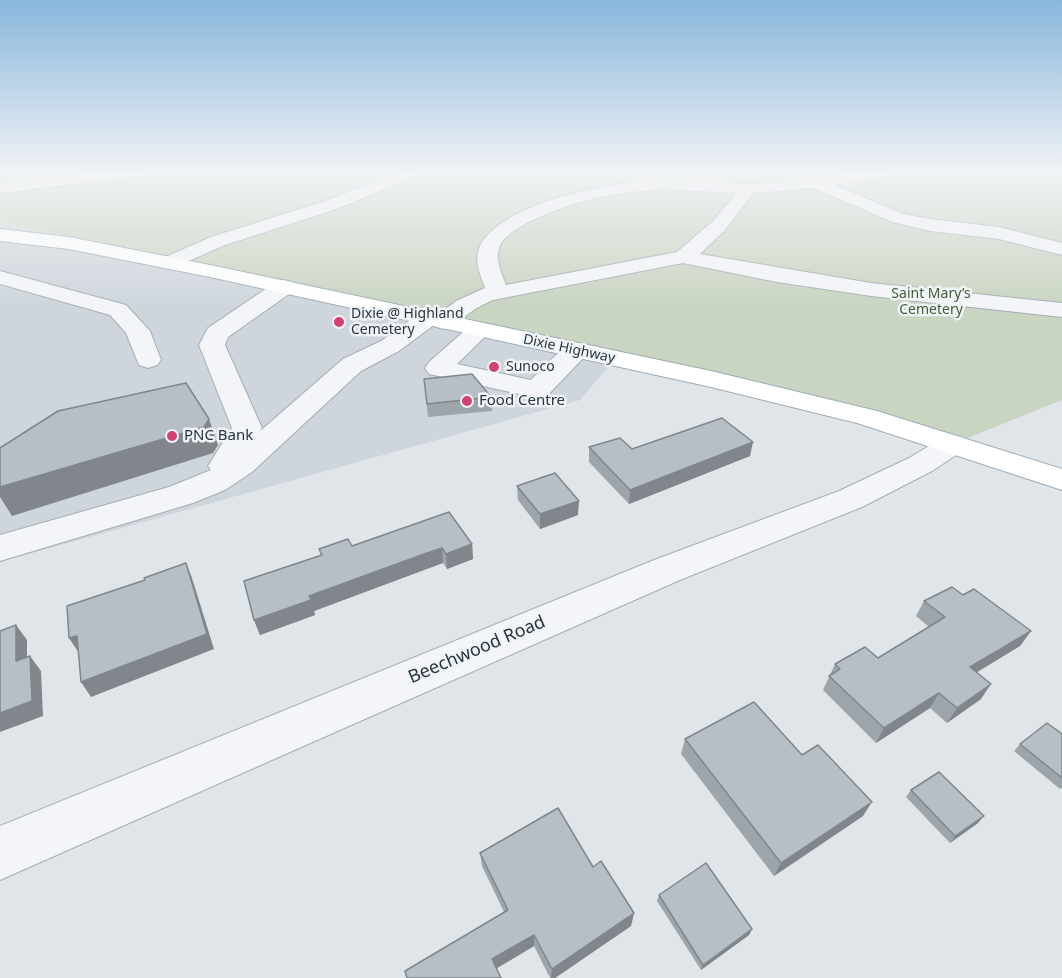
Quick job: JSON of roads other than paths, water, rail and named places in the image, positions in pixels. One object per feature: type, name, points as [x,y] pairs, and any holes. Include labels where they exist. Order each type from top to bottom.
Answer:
[{"type":"main road","name":"Dixie Highway","points":[[0,222],[45,232],[69,243]]},
{"type":"main road","name":"Dixie Highway","points":[[0,235],[69,243],[168,263],[798,399],[867,417],[1062,480]]},
{"type":"street","points":[[168,263],[218,242],[295,217]]},
{"type":"street","points":[[498,292],[487,258],[489,248],[501,233],[529,217]]},
{"type":"street","points":[[0,548],[181,495],[213,483],[241,465],[352,365],[436,320],[498,292],[683,257],[697,248],[728,217]]},
{"type":"street","points":[[895,217],[930,225],[999,233],[1062,249]]},
{"type":"street","points":[[683,257],[782,277],[883,292],[1062,310]]},
{"type":"street","points":[[0,277],[118,310],[138,331],[148,360]]},
{"type":"street","points":[[213,483],[247,428],[212,345],[217,333],[284,287]]},
{"type":"street","points":[[480,330],[438,368],[537,390],[577,351]]},
{"type":"street","name":"Beechwood Road","points":[[0,853],[669,568],[883,484],[925,463],[952,444]]},
{"type":"place","name":"Dixie @ Highland Cemetery","points":[[339,322]]},
{"type":"place","name":"Sunoco","points":[[494,367]]},
{"type":"place","name":"Food Centre","points":[[467,401]]},
{"type":"place","name":"PNC Bank","points":[[172,436]]},
{"type":"park label","name":"Saint Mary’s Cemetery","points":[[931,302]]}]
